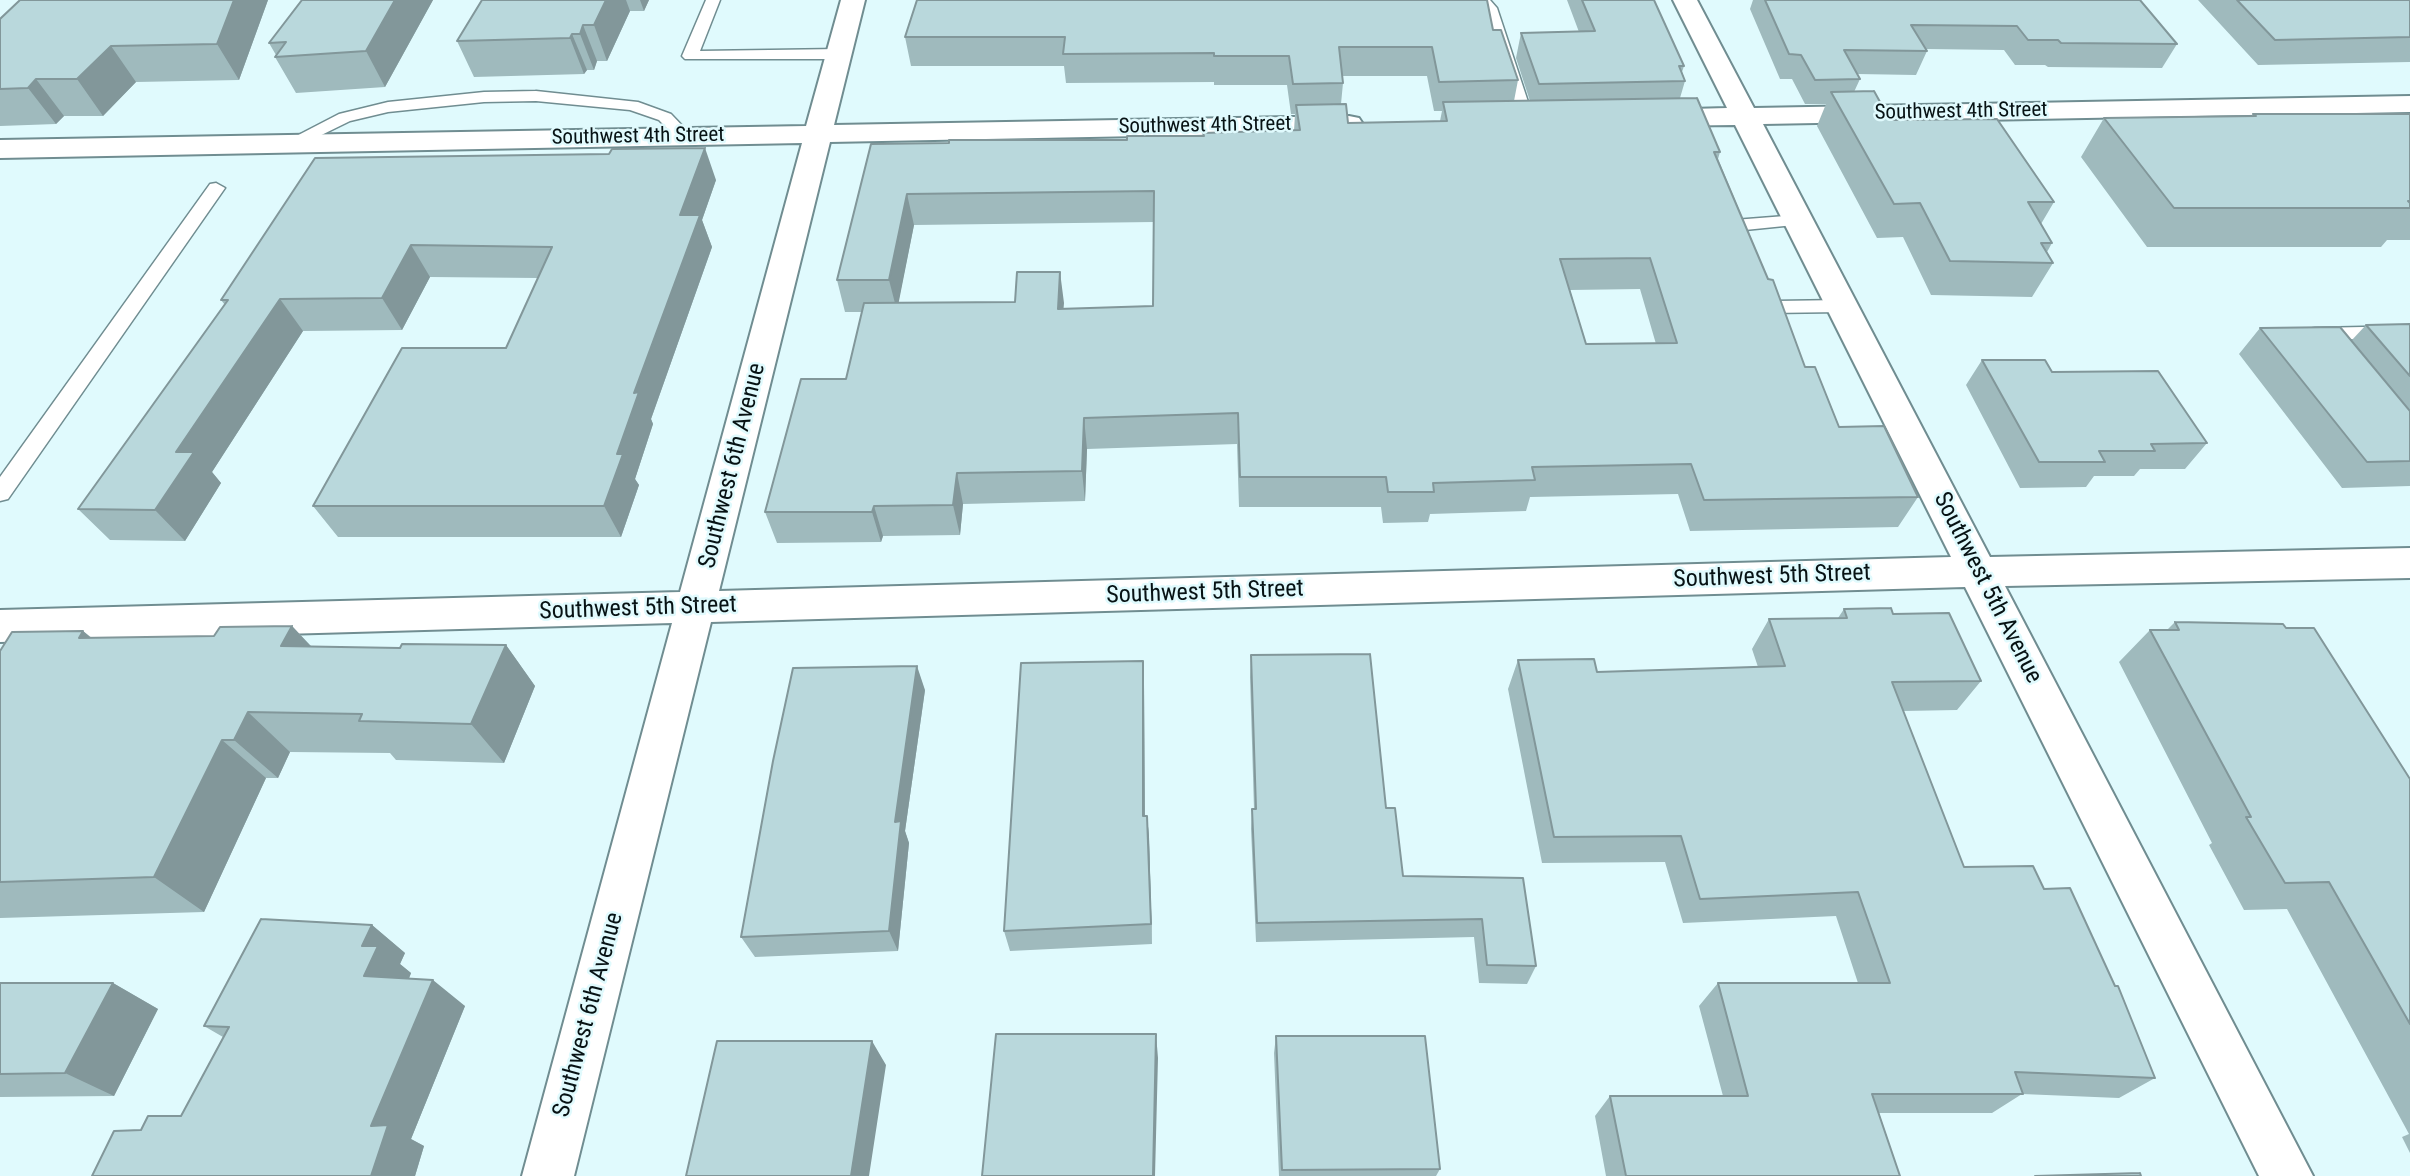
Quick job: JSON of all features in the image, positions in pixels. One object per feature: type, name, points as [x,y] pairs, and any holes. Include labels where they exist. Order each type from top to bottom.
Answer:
[{"type":"street","name":"Southwest 6th Avenue","points":[[548,1176],[853,0]]},
{"type":"street","name":"Southwest 5th Avenue","points":[[1685,0],[2287,1176]]},
{"type":"street","name":"Southwest 4th Street","points":[[1621,119],[2410,104]]},
{"type":"street","name":"Southwest 4th Street","points":[[0,149],[1376,123]]},
{"type":"street","name":"Southwest 5th Street","points":[[13,638],[696,608],[1979,572],[2410,563]]},
{"type":"lane","points":[[713,0],[690,56],[839,54]]},
{"type":"lane","points":[[1481,0],[1490,8],[1526,120]]},
{"type":"lane","points":[[291,143],[345,117],[388,107],[484,97],[536,96],[632,105],[665,117],[684,136]]},
{"type":"lane","points":[[0,493],[216,188]]},
{"type":"lane","points":[[1798,220],[1734,225],[1769,307],[1842,306]]},
{"type":"lane","points":[[2330,353],[2315,334],[2410,332]]},
{"type":"building","points":[[20,0],[234,0],[217,44],[111,46],[77,79],[36,79],[28,88],[0,89],[0,19]]},
{"type":"building","points":[[302,0],[395,0],[366,51],[275,57],[286,42],[269,43]]},
{"type":"building","points":[[482,0],[606,0],[594,25],[583,25],[580,34],[572,34],[570,38],[457,41]]},
{"type":"building","points":[[917,0],[1487,0],[1493,30],[1501,30],[1518,80],[1439,82],[1432,47],[1339,47],[1343,83],[1293,84],[1289,56],[1214,56],[1214,53],[1063,54],[1065,37],[905,37]]},
{"type":"building","points":[[1582,0],[1654,0],[1684,66],[1679,66],[1685,81],[1539,84],[1521,33],[1595,31]]},
{"type":"building","points":[[1765,0],[2140,0],[2177,44],[2061,43],[2058,40],[2028,40],[2017,26],[1911,25],[1927,51],[1844,50],[1860,79],[1815,80],[1801,55],[1789,54]]},
{"type":"building","points":[[2237,0],[2410,0],[2410,37],[2275,40]]},
{"type":"building","points":[[1874,91],[1890,120],[1997,119],[2054,202],[2028,202],[2052,243],[2041,243],[2053,263],[1950,261],[1920,203],[1894,204],[1831,92]]},
{"type":"building","points":[[1697,98],[1720,152],[1714,152],[1768,279],[1773,280],[1805,367],[1815,367],[1839,427],[1884,426],[1918,497],[1704,500],[1691,464],[1532,467],[1535,480],[1433,483],[1434,492],[1388,492],[1386,477],[1240,477],[1238,413],[1084,418],[1082,471],[957,473],[953,505],[874,506],[872,512],[765,512],[801,379],[846,379],[864,303],[1015,302],[1017,272],[1060,272],[1058,309],[1153,306],[1154,191],[907,194],[889,280],[837,280],[871,144],[949,143],[949,140],[1127,140],[1127,136],[1204,136],[1203,133],[1300,130],[1296,105],[1346,104],[1348,123],[1447,121],[1443,102]],"holes":[[[1650,258],[1677,343],[1586,344],[1560,259]]]},
{"type":"building","points":[[2253,114],[2410,114],[2410,208],[2174,208],[2104,118],[2256,116]]},
{"type":"building","points":[[705,148],[680,215],[700,215],[634,393],[639,392],[617,454],[623,454],[604,506],[313,506],[402,348],[506,348],[552,247],[411,245],[382,298],[280,299],[176,452],[194,452],[155,510],[78,509],[228,300],[221,300],[315,158],[609,154],[612,149]]},
{"type":"building","points":[[2410,324],[2410,376],[2366,325]]},
{"type":"building","points":[[2340,327],[2410,411],[2410,461],[2367,462],[2260,328]]},
{"type":"building","points":[[1982,360],[2045,360],[2052,372],[2158,371],[2207,443],[2151,444],[2155,451],[2099,451],[2105,462],[2039,462]]},
{"type":"building","points":[[1891,608],[1893,614],[1949,613],[1981,681],[1892,682],[1964,867],[2033,866],[2044,889],[2070,888],[2115,986],[2118,986],[2155,1078],[2015,1072],[2023,1094],[1872,1094],[1900,1176],[1626,1176],[1610,1096],[1748,1096],[1718,983],[1890,983],[1858,892],[1700,899],[1681,836],[1554,837],[1518,660],[1594,659],[1597,672],[1785,666],[1769,619],[1847,618],[1844,609]]},
{"type":"building","points":[[2175,622],[2283,624],[2286,628],[2314,628],[2410,779],[2410,1024],[2329,882],[2285,883],[2246,817],[2251,817],[2150,630],[2179,630]]},
{"type":"building","points":[[292,626],[281,646],[400,648],[402,644],[506,645],[471,724],[359,721],[362,714],[248,712],[234,740],[222,740],[154,877],[0,882],[0,651],[12,632],[83,631],[79,638],[214,636],[220,627]]},
{"type":"building","points":[[1370,654],[1386,808],[1395,808],[1403,876],[1523,878],[1536,966],[1487,965],[1482,919],[1257,923],[1252,809],[1256,809],[1251,655]]},
{"type":"building","points":[[1143,661],[1143,816],[1147,816],[1151,924],[1004,931],[1021,663]]},
{"type":"building","points":[[917,666],[895,822],[901,821],[889,931],[741,937],[793,668]]},
{"type":"building","points":[[261,919],[372,925],[362,946],[378,946],[364,976],[433,980],[371,1126],[388,1125],[371,1176],[92,1176],[114,1131],[141,1130],[148,1116],[181,1116],[229,1027],[204,1026]]},
{"type":"building","points":[[0,983],[113,983],[65,1073],[0,1074]]},
{"type":"building","points":[[996,1034],[1156,1034],[1153,1176],[982,1176]]},
{"type":"building","points":[[1276,1036],[1425,1036],[1440,1169],[1282,1170]]},
{"type":"building","points":[[717,1041],[872,1041],[851,1176],[686,1176]]},
{"type":"building","points":[[2140,1173],[2141,1176],[2035,1176]]}]
